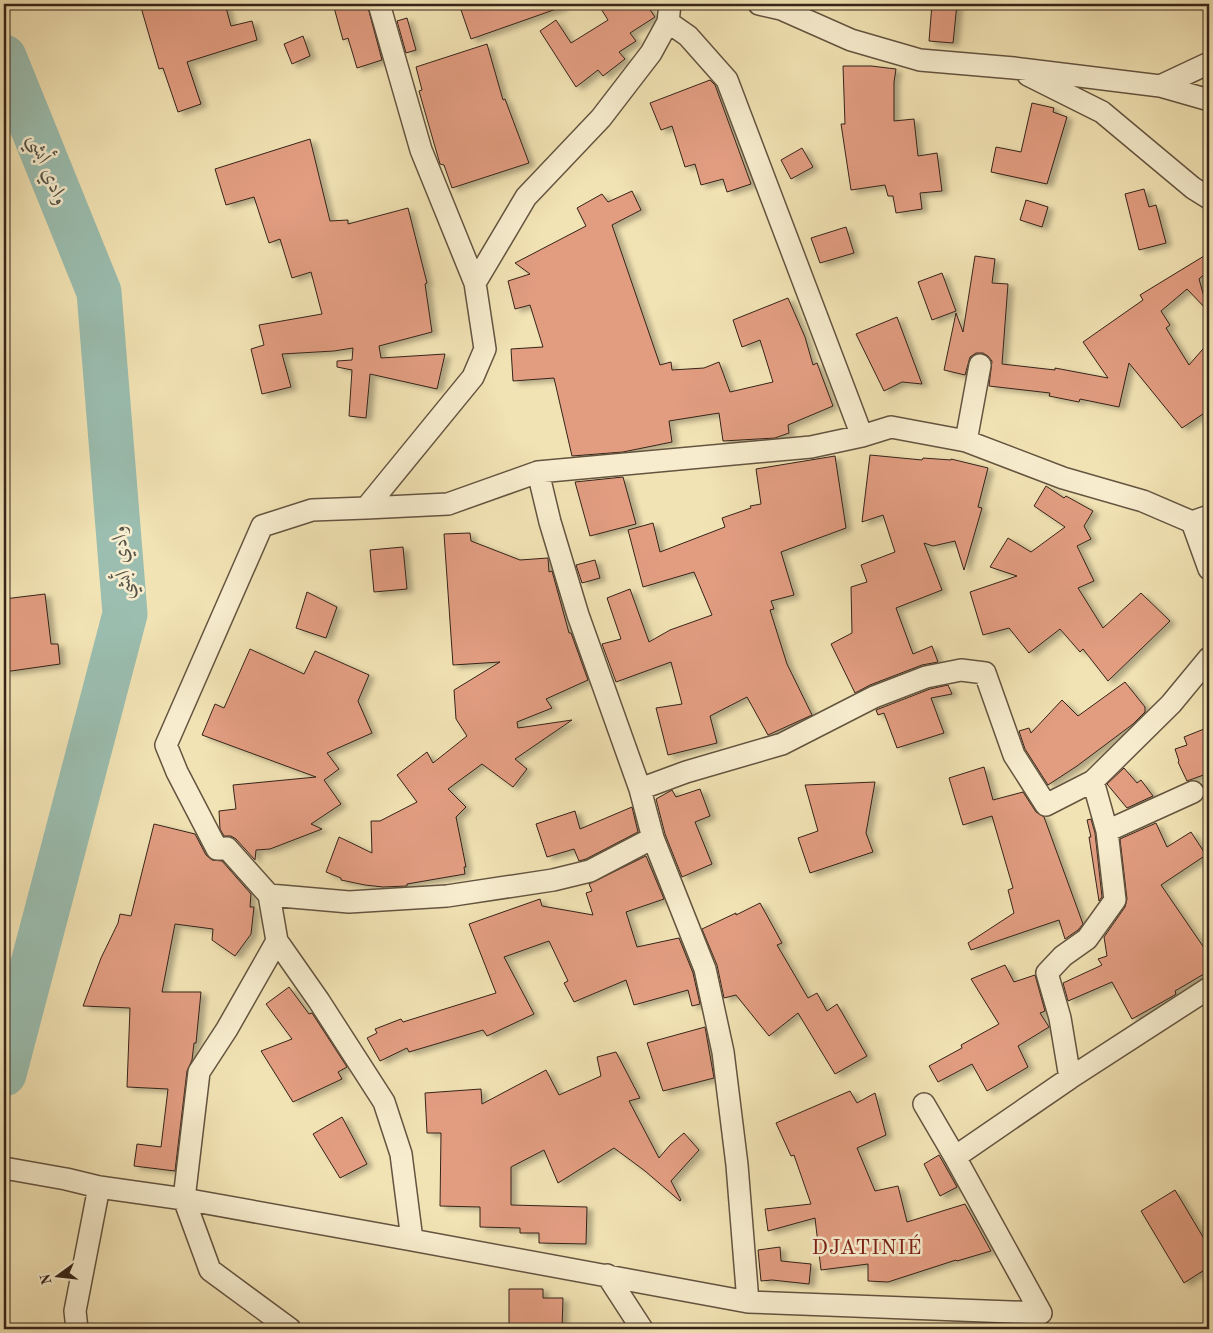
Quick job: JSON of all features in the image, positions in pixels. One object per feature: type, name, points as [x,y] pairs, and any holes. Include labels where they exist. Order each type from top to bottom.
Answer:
[{"type":"street","points":[[366,508],[473,377],[485,350],[475,283],[421,150],[380,4]]},
{"type":"street","points":[[759,4],[781,9],[851,40],[920,60],[1014,68],[1160,86],[1209,100]]},
{"type":"street","points":[[475,283],[526,197],[601,118],[652,53],[669,13],[727,80],[862,436]]},
{"type":"street","points":[[1160,86],[1209,62]]},
{"type":"street","points":[[1014,68],[1102,112],[1193,188],[1209,198]]},
{"type":"street","points":[[966,441],[980,366]]},
{"type":"street","points":[[412,1240],[401,1154],[384,1102],[319,1001],[277,941],[269,895],[227,848],[217,849],[177,772],[166,745],[262,526],[312,510],[448,504],[538,472],[811,447],[862,436],[891,427],[966,441],[1063,478],[1201,519],[1209,569]]},
{"type":"street","points":[[538,472],[550,522],[578,615],[640,789],[653,838],[706,969],[723,1052],[737,1165],[748,1302]]},
{"type":"street","points":[[640,789],[686,772],[782,744],[874,698],[926,677],[961,670],[985,673],[1014,755],[1046,805],[1093,781],[1171,704],[1209,658]]},
{"type":"street","points":[[1070,1078],[1060,1018],[1047,973],[1063,956],[1087,939],[1115,900],[1108,832],[1093,781]]},
{"type":"street","points":[[1108,832],[1193,792]]},
{"type":"street","points":[[269,895],[349,902],[447,896],[553,880],[590,871],[653,838]]},
{"type":"street","points":[[277,941],[227,1030],[199,1072],[184,1199],[210,1270],[290,1329]]},
{"type":"street","points":[[955,1157],[1070,1078],[1209,988]]},
{"type":"street","points":[[924,1104],[955,1157],[1043,1321]]},
{"type":"street","points":[[4,1168],[66,1179],[99,1188],[184,1199],[748,1302],[1043,1321]]},
{"type":"street","points":[[77,1329],[76,1311],[99,1188]]},
{"type":"street","points":[[607,1275],[642,1329]]},
{"type":"building","points":[[140,4],[225,4],[231,26],[252,21],[257,40],[187,62],[201,104],[178,112],[163,68],[159,69]]},
{"type":"building","points":[[333,4],[367,4],[382,60],[357,68],[348,38],[343,40]]},
{"type":"building","points":[[459,4],[561,4],[562,7],[471,39]]},
{"type":"building","points":[[598,4],[646,4],[655,17],[630,33],[636,41],[619,52],[625,59],[603,76],[598,70],[576,87],[540,31],[556,20],[571,43],[608,20]]},
{"type":"building","points":[[932,4],[957,4],[953,43],[929,41]]},
{"type":"building","points":[[407,18],[416,50],[406,53],[397,21]]},
{"type":"building","points":[[303,36],[310,56],[292,64],[284,44]]},
{"type":"building","points":[[487,44],[503,100],[505,99],[529,163],[452,188],[444,165],[440,164],[419,91],[422,90],[416,67]]},
{"type":"building","points":[[843,66],[871,66],[896,69],[894,121],[914,119],[918,156],[937,153],[942,191],[920,193],[922,209],[896,213],[893,196],[888,196],[885,185],[851,190],[841,124],[845,124]]},
{"type":"building","points":[[710,80],[715,85],[751,184],[727,192],[723,179],[701,185],[695,164],[685,167],[672,126],[661,130],[650,103]]},
{"type":"building","points":[[1032,103],[1054,108],[1053,112],[1067,117],[1047,184],[991,172],[996,147],[1021,152]]},
{"type":"building","points":[[310,139],[330,221],[348,220],[348,224],[408,208],[427,283],[425,284],[432,332],[379,346],[381,358],[445,354],[437,389],[370,374],[366,418],[349,416],[352,370],[337,367],[337,361],[352,360],[353,348],[282,354],[291,387],[262,394],[251,349],[264,345],[259,325],[322,314],[311,272],[292,278],[280,239],[269,243],[254,197],[226,205],[215,169]]},
{"type":"building","points":[[802,148],[813,167],[791,179],[781,160]]},
{"type":"building","points":[[1144,189],[1149,207],[1156,205],[1166,243],[1139,250],[1125,194]]},
{"type":"building","points":[[632,191],[641,210],[612,225],[660,365],[671,362],[672,370],[704,368],[719,362],[730,392],[773,382],[760,340],[742,347],[733,320],[788,298],[805,337],[813,365],[817,363],[833,406],[788,425],[789,433],[775,438],[723,441],[719,413],[669,421],[672,442],[623,452],[572,456],[554,378],[513,381],[511,349],[543,347],[530,305],[515,309],[508,281],[530,274],[515,263],[586,226],[577,208],[602,194],[608,202]]},
{"type":"building","points":[[1026,200],[1048,207],[1042,227],[1020,220]]},
{"type":"building","points":[[846,227],[854,253],[820,263],[811,238]]},
{"type":"building","points":[[1209,253],[1209,270],[1199,279],[1208,311],[1187,289],[1161,311],[1170,325],[1166,328],[1189,365],[1209,342],[1209,410],[1182,428],[1129,363],[1119,407],[1080,399],[1079,402],[1049,396],[1050,393],[989,386],[992,361],[983,353],[976,353],[970,357],[965,375],[944,370],[956,313],[963,332],[975,256],[995,259],[992,283],[1008,284],[1002,364],[1055,370],[1055,368],[1108,378],[1083,342],[1143,300],[1140,295]]},
{"type":"building","points":[[942,273],[956,311],[932,320],[918,282]]},
{"type":"building","points":[[897,317],[922,384],[902,382],[884,391],[856,334]]},
{"type":"building","points":[[870,455],[922,460],[923,458],[951,459],[988,468],[978,507],[982,508],[964,570],[955,541],[933,546],[924,543],[942,590],[896,608],[913,654],[932,646],[938,662],[922,665],[870,685],[855,693],[831,644],[852,633],[851,587],[867,582],[861,565],[895,552],[883,515],[862,522]]},
{"type":"building","points":[[835,456],[846,528],[781,552],[794,595],[771,601],[774,609],[770,610],[787,664],[812,715],[768,735],[747,697],[710,716],[717,743],[668,755],[656,708],[682,704],[671,662],[616,682],[602,644],[621,639],[607,598],[630,589],[649,642],[670,630],[712,615],[694,572],[643,587],[628,530],[653,523],[660,552],[725,527],[722,518],[751,508],[750,506],[761,504],[756,469]]},
{"type":"building","points":[[623,477],[636,524],[590,536],[575,482]]},
{"type":"building","points":[[1046,486],[1064,498],[1066,496],[1093,511],[1084,526],[1091,539],[1077,546],[1094,581],[1078,588],[1103,628],[1141,593],[1170,621],[1108,681],[1083,649],[1080,652],[1060,629],[1029,653],[1009,628],[983,635],[970,592],[1017,576],[990,567],[1008,538],[1031,552],[1065,527],[1034,506]]},
{"type":"building","points":[[470,533],[471,541],[520,560],[548,558],[549,572],[552,571],[569,633],[571,633],[588,680],[546,699],[552,708],[517,722],[518,728],[572,720],[515,759],[527,769],[513,787],[482,764],[448,789],[466,807],[456,817],[466,867],[464,867],[465,874],[407,884],[407,886],[383,887],[341,880],[341,878],[326,872],[339,837],[372,853],[371,821],[380,821],[417,802],[397,775],[427,752],[433,763],[467,736],[456,719],[454,690],[500,662],[453,665],[444,534]]},
{"type":"building","points":[[403,547],[407,589],[374,592],[370,550]]},
{"type":"building","points":[[595,560],[600,578],[582,583],[576,565]]},
{"type":"building","points":[[307,592],[337,607],[326,638],[296,628]]},
{"type":"building","points":[[45,594],[51,644],[58,644],[60,664],[4,672],[4,599]]},
{"type":"building","points":[[250,649],[304,674],[315,651],[369,675],[358,701],[372,733],[327,753],[339,769],[324,780],[341,804],[311,824],[322,829],[270,849],[256,850],[255,860],[236,839],[231,836],[224,836],[220,829],[219,811],[236,809],[233,785],[316,777],[202,735],[215,704],[224,708]]},
{"type":"building","points":[[1125,682],[1145,707],[1145,712],[1133,724],[1048,785],[1025,749],[1019,731],[1029,728],[1031,733],[1062,700],[1078,716]]},
{"type":"building","points":[[948,685],[952,694],[931,698],[944,733],[897,748],[884,713],[878,715],[876,710],[930,689]]},
{"type":"building","points":[[1209,727],[1209,773],[1187,781],[1178,762],[1175,749],[1187,745],[1184,737]]},
{"type":"building","points":[[984,767],[993,800],[1023,792],[1036,812],[1044,817],[1083,924],[1065,939],[1059,920],[971,950],[968,943],[1014,913],[1008,890],[1013,888],[992,816],[963,825],[949,778]]},
{"type":"building","points":[[1124,768],[1137,783],[1141,780],[1153,796],[1127,808],[1107,784]]},
{"type":"building","points":[[875,782],[866,833],[873,852],[810,873],[798,838],[818,831],[805,785]]},
{"type":"building","points":[[700,789],[710,816],[695,822],[712,864],[682,877],[665,834],[656,799],[672,790],[676,797]]},
{"type":"building","points":[[632,807],[638,832],[579,861],[574,849],[547,857],[536,824],[575,811],[580,829]]},
{"type":"building","points":[[1091,819],[1095,833],[1102,897],[1099,901],[1087,820]]},
{"type":"building","points":[[1156,823],[1167,847],[1191,832],[1206,855],[1161,885],[1209,955],[1209,971],[1175,991],[1176,994],[1173,996],[1132,1019],[1112,982],[1068,1001],[1063,983],[1102,965],[1098,959],[1107,956],[1104,937],[1125,907],[1127,899],[1120,839]]},
{"type":"building","points":[[154,824],[195,834],[206,855],[212,860],[222,861],[251,894],[250,907],[254,907],[251,934],[235,956],[212,940],[213,929],[175,924],[162,992],[201,992],[196,1043],[194,1043],[192,1060],[187,1071],[175,1171],[134,1166],[137,1144],[161,1147],[168,1089],[127,1087],[130,1008],[83,1006],[101,958],[118,923],[120,914],[131,916]]},
{"type":"building","points":[[646,856],[664,899],[626,912],[637,947],[679,938],[693,973],[700,1004],[692,1006],[688,990],[634,1005],[626,980],[574,1002],[564,983],[568,981],[549,941],[504,957],[534,1014],[487,1036],[483,1030],[409,1052],[407,1048],[380,1061],[367,1038],[377,1033],[375,1029],[401,1019],[403,1022],[496,993],[469,924],[540,899],[542,906],[593,915],[586,893],[592,891],[589,884]]},
{"type":"building","points":[[760,903],[782,943],[777,945],[808,998],[817,993],[827,1011],[837,1004],[867,1056],[835,1074],[798,1013],[769,1036],[736,995],[724,998],[717,965],[702,929]]},
{"type":"building","points":[[1005,965],[1014,982],[1035,975],[1045,1011],[1040,1013],[1049,1027],[1018,1046],[1028,1067],[987,1091],[972,1064],[938,1082],[929,1066],[962,1048],[961,1045],[999,1024],[971,979]]},
{"type":"building","points":[[289,987],[309,1014],[312,1013],[347,1067],[338,1072],[342,1079],[293,1102],[261,1051],[292,1039],[266,1004]]},
{"type":"building","points":[[705,1027],[714,1078],[663,1091],[647,1043]]},
{"type":"building","points":[[616,1052],[640,1098],[629,1101],[659,1158],[684,1133],[699,1150],[671,1181],[680,1201],[614,1148],[558,1183],[544,1150],[511,1167],[511,1205],[587,1207],[586,1244],[539,1243],[539,1233],[520,1233],[520,1228],[480,1227],[480,1207],[440,1206],[441,1133],[427,1133],[425,1093],[481,1089],[482,1104],[546,1070],[559,1095],[601,1076],[597,1057]]},
{"type":"building","points":[[850,1091],[857,1103],[875,1093],[886,1135],[857,1148],[875,1191],[898,1186],[907,1222],[965,1204],[991,1251],[888,1282],[868,1281],[868,1264],[821,1270],[815,1218],[768,1231],[765,1209],[811,1204],[794,1155],[791,1156],[776,1123]]},
{"type":"building","points":[[342,1117],[367,1164],[340,1178],[313,1134]]},
{"type":"building","points":[[939,1155],[957,1187],[940,1196],[924,1164]]},
{"type":"building","points":[[1175,1190],[1209,1247],[1209,1267],[1184,1283],[1141,1211]]},
{"type":"building","points":[[780,1247],[781,1261],[811,1264],[809,1284],[772,1280],[761,1281],[758,1250]]},
{"type":"building","points":[[509,1289],[543,1289],[543,1298],[563,1298],[562,1329],[509,1329]]},
{"type":"waterway","name":"وادي أبشي","points":[[4,57],[99,292],[125,614],[4,1074]]},
{"type":"district","name":"DJATINIÉ","points":[[867,1247]]}]
